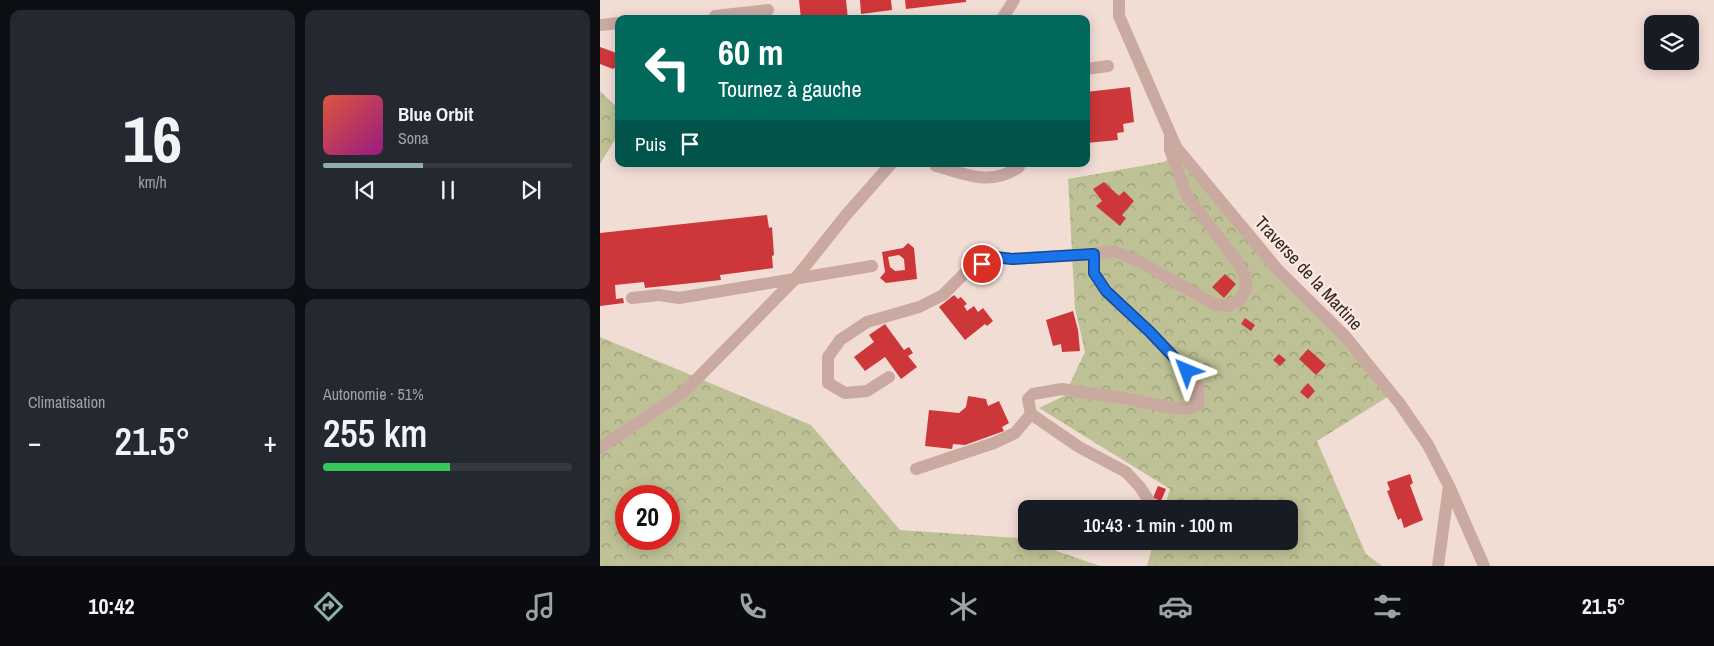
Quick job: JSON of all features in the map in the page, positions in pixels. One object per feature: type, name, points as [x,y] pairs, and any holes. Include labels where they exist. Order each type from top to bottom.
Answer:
[{"type":"street","points":[[1005,15],[1014,0]]},
{"type":"street","name":"Traverse de la Martine","points":[[1119,0],[1119,16],[1176,147],[1278,270],[1345,336],[1400,404],[1428,445],[1449,486],[1484,566]]},
{"type":"street","points":[[724,15],[768,10]]},
{"type":"street","points":[[600,25],[615,23]]},
{"type":"street","points":[[1090,68],[1108,66]]},
{"type":"street","points":[[889,377],[867,391],[845,393],[828,383],[828,357],[840,340],[867,322],[919,306],[943,295],[968,270],[995,257],[1012,259],[1114,251],[1140,262],[1214,304],[1227,306],[1239,301],[1246,289],[1245,276],[1239,264],[1187,196],[1170,150],[1170,135]]},
{"type":"street","points":[[600,448],[685,391],[795,279],[846,215],[888,167]]},
{"type":"street","points":[[940,167],[983,179],[1007,175],[1019,167]]},
{"type":"street","points":[[1094,254],[1094,273],[1106,291],[1150,332],[1187,371],[1198,387],[1198,405],[1188,409],[1173,408],[1062,388],[1033,394],[1028,399],[1031,414],[1079,446],[1126,472],[1140,487],[1148,500]]},
{"type":"street","points":[[632,298],[659,295],[678,298],[872,266]]},
{"type":"street","points":[[916,469],[994,443],[1015,433],[1031,414]]},
{"type":"street","points":[[1438,566],[1449,486]]},
{"type":"green space","points":[[600,91],[615,105],[615,140],[600,164]]},
{"type":"green space","points":[[1176,155],[1350,348],[1389,396],[1317,441],[1366,554],[1382,566],[1147,566],[1151,550],[1298,550],[1298,500],[1167,500],[1170,489],[1039,408],[1064,396],[1085,352],[1075,308],[1068,179],[1164,162]]},
{"type":"green space","points":[[600,337],[811,425],[900,530],[1018,538],[1018,550],[1054,550],[1100,566],[600,566]]},
{"type":"building","points":[[799,0],[846,0],[848,15],[801,15]]},
{"type":"building","points":[[860,0],[891,0],[892,10],[861,14]]},
{"type":"building","points":[[905,0],[966,0],[966,2],[906,9]]},
{"type":"building","points":[[600,47],[615,53],[615,67],[613,69],[600,64]]},
{"type":"building","points":[[1130,87],[1134,122],[1123,124],[1124,132],[1117,133],[1118,140],[1090,143],[1090,92]]},
{"type":"building","points":[[1104,182],[1119,196],[1124,191],[1134,201],[1122,215],[1126,218],[1120,226],[1096,206],[1102,201],[1093,189]]},
{"type":"building","points":[[767,215],[769,228],[772,227],[773,268],[720,275],[721,280],[645,288],[644,282],[615,285],[616,299],[623,298],[624,303],[600,306],[600,233]]},
{"type":"building","points":[[908,243],[914,248],[917,279],[886,283],[880,278],[885,272],[882,252],[903,248]],"holes":[[[899,255],[904,259],[905,270],[895,271],[890,267],[888,257]]]},
{"type":"building","points":[[1225,274],[1236,284],[1224,298],[1212,287]]},
{"type":"building","points":[[954,295],[958,299],[961,297],[967,304],[964,306],[967,311],[974,306],[978,312],[983,308],[993,321],[987,326],[985,324],[965,340],[939,307]]},
{"type":"building","points":[[1073,311],[1078,330],[1080,351],[1062,352],[1061,344],[1053,346],[1046,320]]},
{"type":"building","points":[[1245,318],[1255,325],[1251,331],[1241,324]]},
{"type":"building","points":[[885,324],[904,350],[909,347],[913,353],[908,356],[917,367],[901,379],[885,357],[865,371],[854,357],[874,342],[869,335]]},
{"type":"building","points":[[1308,349],[1326,365],[1316,375],[1299,359]]},
{"type":"building","points":[[1279,354],[1286,360],[1280,366],[1273,360]]},
{"type":"building","points":[[1308,383],[1315,391],[1308,399],[1300,392]]},
{"type":"building","points":[[968,396],[986,399],[988,406],[999,401],[1009,423],[1002,427],[1004,431],[965,445],[953,444],[952,449],[925,446],[929,410],[959,413],[966,407]]},
{"type":"building","points":[[1410,474],[1413,483],[1410,485],[1423,520],[1404,528],[1401,518],[1398,520],[1387,491],[1390,490],[1387,482]]},
{"type":"building","points":[[1158,486],[1166,489],[1161,500],[1153,498]]},
{"type":"route","points":[[982,264],[995,257],[1012,259],[1094,254],[1094,273],[1106,291],[1150,332],[1187,371]]}]
